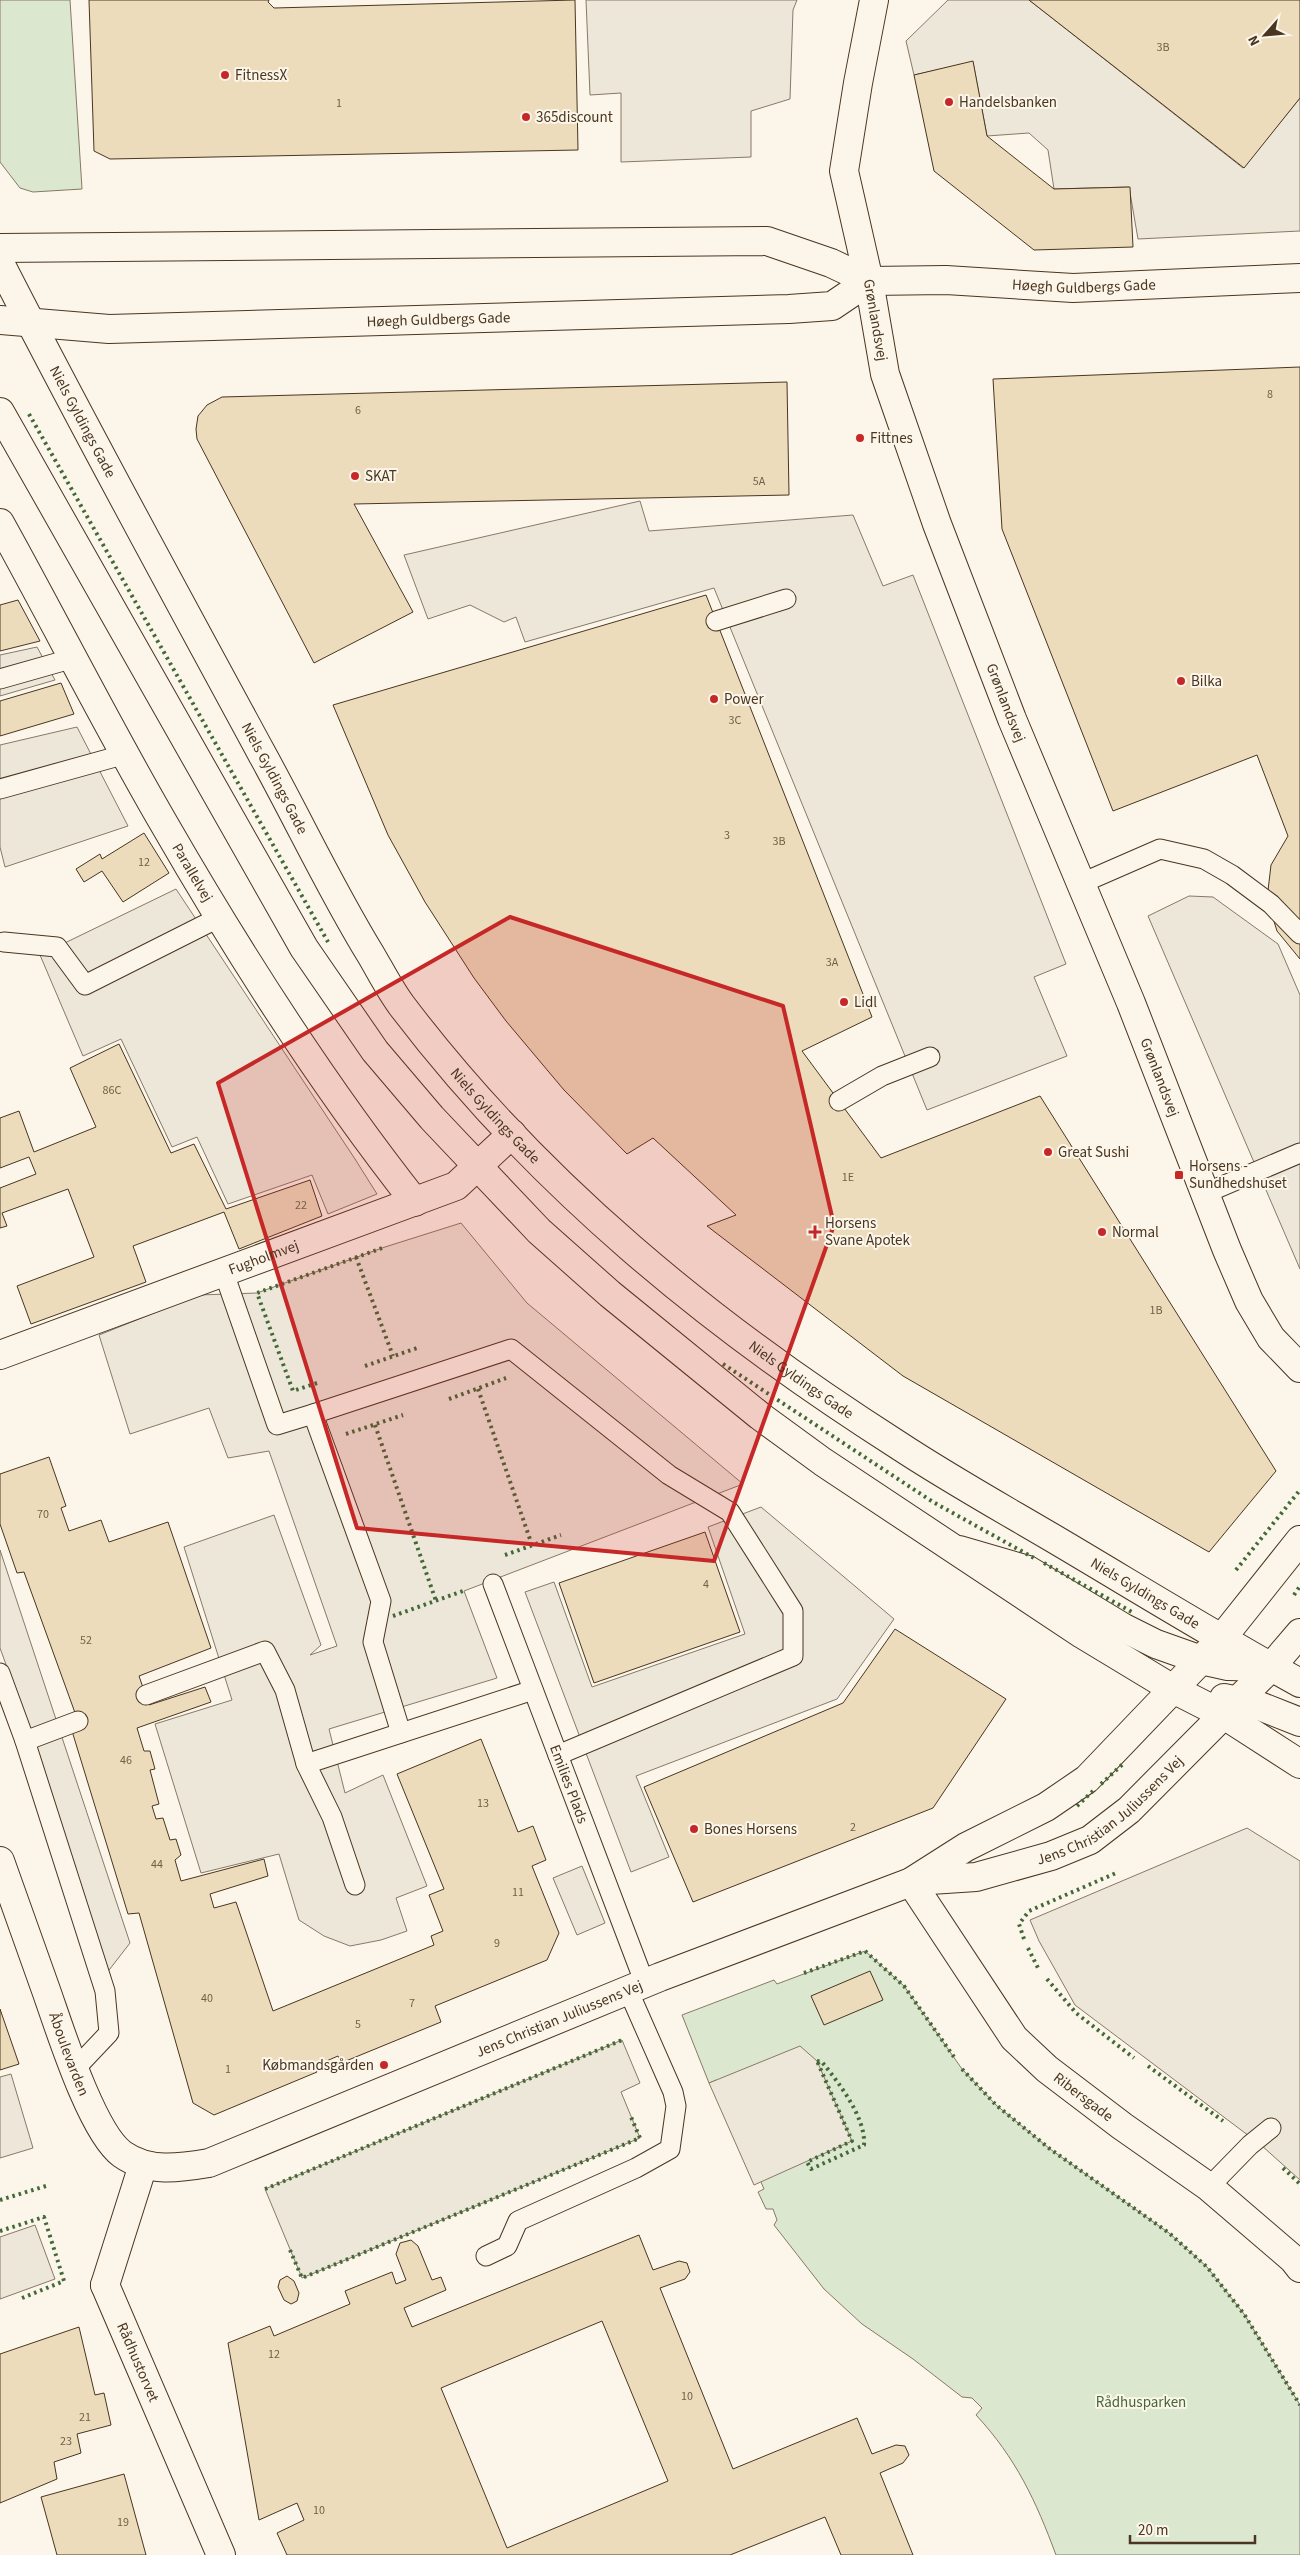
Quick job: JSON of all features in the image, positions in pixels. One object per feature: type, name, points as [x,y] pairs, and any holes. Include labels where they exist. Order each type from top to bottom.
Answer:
[{"type":"street","name":"Grønlandsvej","points":[[874,0],[844,171],[870,281],[885,374],[936,524],[1012,719],[1082,883],[1249,1301],[1271,1338],[1300,1368]]},
{"type":"street","name":"Høegh Guldbergs Gade","points":[[0,248],[767,241],[831,263],[870,281],[946,280],[1073,288],[1300,278]]},
{"type":"street","name":"Niels Gyldings Gade","points":[[0,263],[271,770],[319,866],[357,933],[399,1002],[512,1134],[566,1190],[637,1254],[704,1309],[785,1370],[899,1446],[1300,1683]]},
{"type":"street","name":"Høegh Guldbergs Gade","points":[[0,320],[109,329],[789,309],[832,306],[870,281]]},
{"type":"street","points":[[0,412],[304,948],[375,1051],[432,1118],[540,1231],[603,1288],[760,1416],[877,1499],[1082,1634],[1174,1689],[1231,1708],[1300,1764]]},
{"type":"street","name":"Parallelvej","points":[[0,523],[162,821],[220,917],[302,1048],[376,1153],[415,1202]]},
{"type":"street","name":"Fugholmvej","points":[[0,1355],[456,1186],[479,1167],[512,1134]]},
{"type":"street","points":[[1222,1638],[1300,1540]]},
{"type":"street","points":[[950,1547],[1028,1570],[1124,1628],[1156,1644],[1200,1660],[1228,1666],[1271,1667],[1300,1633]]},
{"type":"street","name":"Jens Christian Juliussens Vej","points":[[209,2163],[636,1987],[911,1882],[966,1847],[1046,1807],[1087,1779],[1222,1638]]},
{"type":"street","name":"Jens Christian Juliussens Vej","points":[[911,1882],[976,1877],[1051,1856],[1090,1840],[1129,1810],[1271,1667]]},
{"type":"street","points":[[1231,1708],[1257,1705],[1300,1722]]},
{"type":"street","name":"Åboulevarden","points":[[0,1861],[74,2070],[101,2128],[121,2153],[143,2165],[172,2169],[209,2163]]},
{"type":"street","name":"Ribersgade","points":[[911,1882],[1014,2038],[1047,2068],[1122,2126],[1210,2187],[1293,2259],[1300,2268]]},
{"type":"street","name":"Rådhustorvet","points":[[143,2165],[105,2285],[221,2555]]},
{"type":"lane","points":[[716,621],[786,599]]},
{"type":"lane","points":[[0,680],[74,658]]},
{"type":"lane","points":[[0,788],[126,754]]},
{"type":"lane","points":[[1082,883],[1160,849],[1204,859],[1232,875],[1271,904],[1300,934]]},
{"type":"lane","points":[[4,942],[57,947],[85,985],[220,917]]},
{"type":"lane","points":[[839,1101],[882,1076],[930,1057]]},
{"type":"lane","points":[[1206,1193],[1300,1153]]},
{"type":"lane","points":[[224,1272],[277,1425],[511,1349],[668,1475],[730,1512],[793,1611],[793,1656],[558,1755]]},
{"type":"lane","points":[[313,1414],[381,1601],[373,1642],[400,1733]]},
{"type":"lane","name":"Emilies Plads","points":[[486,2256],[507,2246],[518,2221],[636,2168],[670,2149],[676,2106],[673,2092],[558,1755],[493,1584]]},
{"type":"lane","points":[[146,1695],[265,1651],[286,1690],[306,1764],[332,1817],[355,1885]]},
{"type":"lane","points":[[0,1674],[24,1740],[104,1991],[109,2033],[74,2070]]},
{"type":"lane","points":[[306,1764],[533,1690]]},
{"type":"lane","points":[[24,1740],[78,1720]]},
{"type":"lane","points":[[1210,2187],[1250,2145],[1271,2128]]},
{"type":"highlighted area","points":[[510,917],[783,1006],[834,1225],[714,1561],[357,1528],[218,1083]]},
{"type":"green space","points":[[0,0],[70,0],[82,189],[33,192],[20,188],[0,162]]},
{"type":"green space","name":"Rådhusparken","points":[[865,1951],[904,1986],[962,2069],[996,2105],[1050,2149],[1169,2233],[1207,2267],[1244,2314],[1300,2405],[1300,2555],[1056,2555],[1041,2516],[1024,2481],[1003,2447],[976,2415],[982,2408],[972,2398],[962,2397],[913,2359],[862,2324],[824,2289],[774,2225],[777,2220],[773,2209],[766,2209],[758,2192],[764,2189],[716,2080],[709,2083],[682,2015],[774,1980],[777,1984]]},
{"type":"shaded area","points":[[586,0],[797,0],[793,10],[790,99],[751,111],[751,157],[621,162],[621,93],[590,95]]},
{"type":"shaded area","points":[[948,0],[1029,0],[1243,168],[1300,98],[1300,231],[1138,239],[1129,187],[1054,189],[1048,150],[1029,133],[987,136],[973,62],[914,75],[906,41]]},
{"type":"shaded area","points":[[640,501],[649,531],[853,515],[883,586],[913,575],[1066,964],[1034,977],[1067,1056],[927,1110],[714,588],[525,642],[516,617],[504,622],[470,605],[428,619],[404,555]]},
{"type":"shaded area","points":[[37,647],[55,680],[0,696],[0,655]]},
{"type":"shaded area","points":[[77,727],[128,826],[5,867],[0,847],[0,745]]},
{"type":"shaded area","points":[[176,889],[377,1194],[328,1214],[312,1175],[228,1204],[197,1137],[172,1147],[121,1039],[83,1056],[40,955]]},
{"type":"shaded area","points":[[1189,896],[1213,897],[1278,944],[1300,995],[1300,1269],[1148,916]]},
{"type":"shaded area","points":[[461,1223],[527,1303],[743,1484],[464,1591],[497,1678],[329,1729],[345,1793],[383,1775],[427,1886],[396,1898],[407,1931],[381,1940],[350,1946],[324,1936],[299,1920],[279,1854],[201,1873],[155,1724],[232,1700],[184,1547],[274,1515],[321,1645],[310,1655],[337,1646],[269,1451],[228,1458],[209,1408],[130,1434],[99,1335],[199,1295],[257,1293],[385,1247]]},
{"type":"shaded area","points":[[761,1507],[894,1619],[837,1699],[636,1776],[669,1857],[631,1872],[525,1592],[554,1582],[592,1687],[745,1634],[708,1527]]},
{"type":"shaded area","points":[[0,1550],[130,1943],[106,1974],[43,1766],[0,1648]]},
{"type":"shaded area","points":[[1247,1828],[1300,1861],[1300,2180],[1261,2145],[1075,2005],[1039,1941],[1030,1920]]},
{"type":"shaded area","points":[[582,1866],[605,1923],[577,1935],[553,1878]]},
{"type":"shaded area","points":[[622,2040],[640,2083],[621,2092],[640,2138],[302,2278],[265,2189]]},
{"type":"shaded area","points":[[800,2046],[817,2061],[852,2141],[754,2185],[709,2083]]},
{"type":"shaded area","points":[[11,2074],[33,2148],[0,2158],[0,2077]]},
{"type":"shaded area","points":[[35,2225],[55,2279],[0,2299],[0,2237]]},
{"type":"building","points":[[89,0],[269,0],[268,2],[274,8],[575,0],[578,150],[110,159],[94,151]]},
{"type":"building","points":[[1029,0],[1300,0],[1300,98],[1244,168]]},
{"type":"building","points":[[973,61],[987,136],[1054,189],[1130,187],[1133,247],[1034,250],[934,171],[914,75]]},
{"type":"building","name":"Bilka","points":[[1300,367],[1300,959],[1277,931],[1267,899],[1271,865],[1288,836],[1257,755],[1113,811],[1002,529],[993,379]]},
{"type":"building","points":[[787,382],[789,495],[354,504],[413,612],[314,663],[197,439],[196,429],[198,416],[207,405],[222,397]]},
{"type":"building","points":[[706,595],[872,1017],[802,1051],[881,1158],[1040,1096],[1276,1471],[1209,1552],[903,1376],[707,1226],[736,1215],[653,1138],[627,1154],[564,1090],[506,1021],[474,978],[425,902],[388,835],[333,705]]},
{"type":"building","points":[[18,600],[40,641],[0,651],[0,605]]},
{"type":"building","points":[[61,683],[74,714],[0,736],[0,701]]},
{"type":"building","points":[[144,833],[169,873],[123,902],[102,871],[84,882],[76,869],[100,854],[102,859]]},
{"type":"building","points":[[119,1044],[171,1153],[194,1144],[226,1209],[310,1180],[322,1216],[239,1249],[224,1212],[133,1246],[146,1282],[31,1324],[17,1286],[94,1257],[68,1189],[2,1213],[7,1226],[0,1228],[0,1188],[36,1174],[29,1157],[0,1168],[0,1118],[19,1111],[34,1152],[96,1127],[70,1068]]},
{"type":"building","points":[[49,1457],[66,1506],[61,1508],[69,1531],[101,1520],[109,1542],[168,1522],[211,1648],[139,1676],[149,1705],[205,1687],[211,1702],[137,1728],[144,1751],[150,1751],[155,1769],[150,1770],[159,1804],[152,1806],[156,1819],[163,1818],[170,1840],[176,1839],[181,1855],[175,1860],[181,1881],[264,1859],[268,1876],[210,1894],[214,1908],[236,1902],[273,2011],[434,1945],[431,1936],[443,1931],[429,1895],[444,1889],[397,1774],[481,1739],[518,1832],[533,1826],[546,1860],[532,1866],[559,1933],[547,1960],[435,2006],[441,2022],[341,2063],[338,2056],[315,2066],[317,2072],[214,2115],[193,2103],[139,1913],[128,1914],[72,1731],[78,1721],[24,1572],[17,1573],[0,1524],[0,1474]]},
{"type":"building","points":[[705,1532],[740,1632],[594,1683],[559,1583]]},
{"type":"building","points":[[895,1629],[1006,1699],[933,1808],[693,1902],[644,1787],[843,1703]]},
{"type":"building","points":[[870,1971],[883,2000],[824,2025],[811,1996]]},
{"type":"building","points":[[0,2009],[19,2064],[0,2070]]},
{"type":"building","points":[[639,2235],[653,2270],[679,2261],[687,2263],[690,2272],[685,2279],[660,2288],[733,2469],[857,2418],[872,2454],[896,2445],[905,2446],[909,2455],[903,2463],[880,2473],[913,2555],[841,2555],[825,2517],[730,2555],[287,2555],[277,2533],[304,2520],[297,2503],[259,2520],[228,2343],[270,2326],[274,2336],[350,2304],[345,2291],[392,2272],[396,2284],[406,2280],[396,2254],[400,2243],[411,2240],[418,2246],[432,2280],[441,2277],[446,2290],[404,2308],[412,2327]],"holes":[[[602,2321],[668,2481],[507,2548],[441,2388]]]},
{"type":"building","points":[[287,2276],[294,2281],[299,2293],[297,2301],[291,2304],[284,2300],[278,2287],[280,2280]]},
{"type":"building","points":[[79,2327],[95,2395],[104,2393],[111,2425],[77,2434],[81,2453],[54,2462],[57,2479],[0,2503],[0,2354]]},
{"type":"building","points":[[124,2474],[146,2555],[57,2555],[41,2497]]},
{"type":"hedge","points":[[29,414],[328,942]]},
{"type":"hedge","points":[[317,1383],[293,1391],[257,1293],[385,1247]]},
{"type":"hedge","points":[[356,1257],[393,1356]]},
{"type":"hedge","points":[[365,1366],[420,1347]]},
{"type":"hedge","points":[[723,1364],[933,1502],[1034,1558]]},
{"type":"hedge","points":[[449,1399],[506,1378]]},
{"type":"hedge","points":[[478,1389],[532,1545]]},
{"type":"hedge","points":[[346,1434],[403,1415]]},
{"type":"hedge","points":[[375,1425],[436,1601]]},
{"type":"hedge","points":[[1236,1570],[1300,1490]]},
{"type":"hedge","points":[[505,1555],[561,1535]]},
{"type":"hedge","points":[[1044,1563],[1132,1612]]},
{"type":"hedge","points":[[1294,1595],[1300,1586]]},
{"type":"hedge","points":[[393,1616],[463,1591]]},
{"type":"hedge","points":[[1101,1784],[1124,1763]]},
{"type":"hedge","points":[[1077,1806],[1094,1790]]},
{"type":"hedge","points":[[1024,1939],[1019,1924],[1029,1911],[1116,1873]]},
{"type":"hedge","points":[[1028,1948],[1038,1968]]},
{"type":"hedge","points":[[804,1973],[865,1951],[904,1986],[954,2057]]},
{"type":"hedge","points":[[1047,1979],[1076,2013],[1134,2058]]},
{"type":"hedge","points":[[265,2189],[622,2040]]},
{"type":"hedge","points":[[817,2061],[822,2062],[850,2101],[861,2124],[864,2145],[811,2169],[807,2162],[852,2141],[817,2061]]},
{"type":"hedge","points":[[1148,2066],[1223,2121]]},
{"type":"hedge","points":[[962,2069],[996,2105],[1050,2149],[1169,2233],[1207,2267],[1244,2314],[1300,2405]]},
{"type":"hedge","points":[[290,2250],[302,2278],[640,2138],[631,2117]]},
{"type":"hedge","points":[[1283,2168],[1300,2184]]},
{"type":"hedge","points":[[0,2200],[46,2186]]},
{"type":"hedge","points":[[0,2231],[44,2217],[64,2281],[22,2298]]},
{"type":"place","name":"FitnessX","points":[[225,75]]},
{"type":"place","name":"Handelsbanken","points":[[949,102]]},
{"type":"place","name":"365discount","points":[[526,117]]},
{"type":"place","name":"Fittnes","points":[[860,438]]},
{"type":"place","name":"SKAT","points":[[355,476]]},
{"type":"place","name":"Bilka","points":[[1181,681]]},
{"type":"place","name":"Power","points":[[714,699]]},
{"type":"place","name":"Lidl","points":[[844,1002]]},
{"type":"place","name":"Great Sushi","points":[[1048,1152]]},
{"type":"place","name":"Horsens - Sundhedshuset","points":[[1179,1175]]},
{"type":"place","name":"Horsens Svane Apotek","points":[[815,1232]]},
{"type":"place","name":"Normal","points":[[1102,1232]]},
{"type":"place","name":"Bones Horsens","points":[[694,1829]]},
{"type":"place","name":"Købmandsgården","points":[[384,2065]]}]
